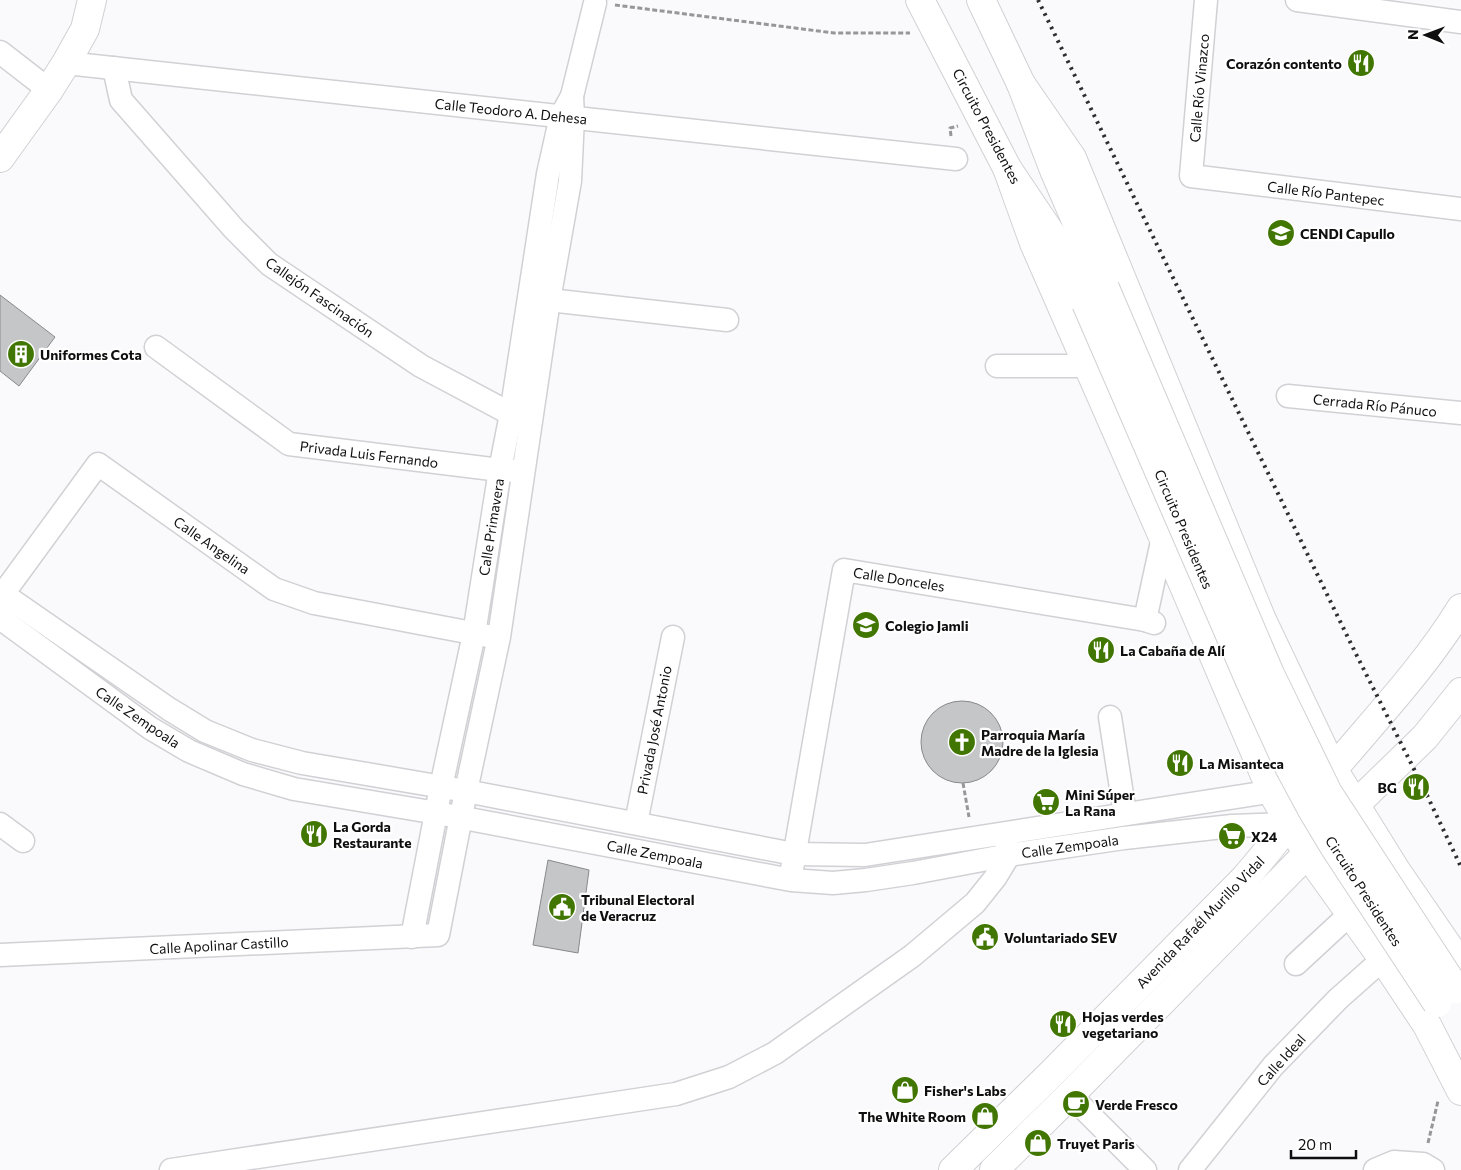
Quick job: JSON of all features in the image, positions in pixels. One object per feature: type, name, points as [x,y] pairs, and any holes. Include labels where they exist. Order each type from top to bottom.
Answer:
[{"type":"main road","points":[[0,158],[66,63],[85,29],[92,0]]},
{"type":"main road","name":"Circuito Presidentes","points":[[920,0],[1007,168],[1096,296]]},
{"type":"main road","name":"Circuito Presidentes","points":[[981,0],[1022,84],[1054,170],[1096,296],[1270,674],[1324,785],[1350,829],[1454,989],[1461,1050]]},
{"type":"main road","points":[[1022,84],[1072,158],[1262,620],[1333,769],[1395,868],[1454,989]]},
{"type":"main road","points":[[1007,168],[1034,243],[1272,792],[1307,854],[1383,959],[1427,1025],[1449,1095]]},
{"type":"main road","name":"Avenida Rafaél Murillo Vidal","points":[[953,1170],[1050,1076],[1244,879],[1270,850],[1333,769],[1446,632],[1461,608]]},
{"type":"main road","points":[[1208,645],[1217,651],[1228,654],[1239,653],[1256,640],[1262,620]]},
{"type":"main road","name":"Avenida Rafaél Murillo Vidal","points":[[994,1170],[1070,1096],[1207,954],[1425,737],[1461,692]]},
{"type":"main road","points":[[1346,908],[1354,883],[1374,870],[1395,868]]},
{"type":"main road","points":[[1188,934],[1207,954]]},
{"type":"street","name":"Calle Río Vinazco","points":[[1191,176],[1206,0]]},
{"type":"street","points":[[1297,0],[1461,22]]},
{"type":"street","points":[[569,110],[595,3]]},
{"type":"street","points":[[0,52],[49,90]]},
{"type":"street","name":"Calle Teodoro A. Dehesa","points":[[66,63],[569,110],[956,159]]},
{"type":"street","name":"Callejón Fascinación","points":[[114,68],[121,100],[234,229],[269,264],[421,366],[511,414]]},
{"type":"street","name":"Calle Primavera","points":[[438,935],[466,791],[499,638],[549,300],[570,181],[569,110]]},
{"type":"street","name":"Calle Primavera","points":[[412,937],[441,787],[474,634],[500,470],[511,414],[548,174],[569,110]]},
{"type":"street","name":"Calle Río Pantepec","points":[[1191,176],[1461,210]]},
{"type":"street","points":[[549,300],[727,320]]},
{"type":"street","name":"Privada Luis Fernando","points":[[156,347],[289,444],[500,470],[524,471]]},
{"type":"street","points":[[997,366],[1088,366]]},
{"type":"street","name":"Cerrada Río Pánuco","points":[[1288,396],[1461,413]]},
{"type":"street","name":"Calle Angelina","points":[[1,595],[98,464],[274,589],[314,603],[499,638]]},
{"type":"street","name":"Calle Donceles","points":[[791,880],[844,570],[1149,621],[1163,537]]},
{"type":"street","name":"Calle Zempoala","points":[[1,595],[168,709],[205,731],[252,750],[302,763],[466,791],[794,854],[865,855],[1272,792],[1307,782],[1333,769]]},
{"type":"street","name":"Calle Zempoala","points":[[0,618],[150,728],[189,751],[243,774],[294,789],[437,813],[791,880],[833,883],[866,880],[1009,855],[1133,837],[1232,826],[1290,824],[1356,804]]},
{"type":"street","name":"Privada José Antonio","points":[[636,824],[673,637]]},
{"type":"street","points":[[1110,717],[1125,814]]},
{"type":"street","points":[[0,824],[23,841]]},
{"type":"street","points":[[171,1170],[676,1094],[729,1077],[775,1054],[912,956],[975,903],[995,878],[1009,855],[1004,833]]},
{"type":"street","points":[[1296,964],[1346,908]]},
{"type":"street","name":"Calle Apolinar Castillo","points":[[0,955],[438,935]]},
{"type":"street","name":"Calle Ideal","points":[[1190,1170],[1273,1066],[1338,999],[1383,959]]},
{"type":"street","points":[[1070,1096],[1145,1170]]},
{"type":"street","points":[[1375,1170],[1394,1162],[1428,1167]]},
{"type":"path","points":[[595,3],[834,33],[938,33]]},
{"type":"path","points":[[963,783],[972,838]]},
{"type":"path","points":[[1428,1167],[1449,1095]]},
{"type":"building","name":"Uniformes Cota","points":[[0,295],[55,337],[19,386],[0,371]]},
{"type":"building","name":"Parroquia María Madre de la Iglesia","points":[[962,701],[978,704],[991,713],[1000,726],[1003,742],[1000,758],[991,771],[978,780],[962,783],[946,780],[933,771],[924,758],[921,742],[924,726],[933,713],[946,704]]},
{"type":"building","name":"Tribunal Electoral de Veracruz","points":[[548,860],[589,870],[578,953],[533,945]]},
{"type":"railway","points":[[1038,0],[1461,867]]},
{"type":"place","name":"Corazón contento","points":[[1361,63]]},
{"type":"place","name":"CENDI Capullo","points":[[1281,233]]},
{"type":"place","name":"Uniformes Cota","points":[[21,354]]},
{"type":"place","name":"Colegio Jamli","points":[[866,625]]},
{"type":"place","name":"La Cabaña de Alí","points":[[1101,650]]},
{"type":"place","name":"Parroquia María Madre de la Iglesia","points":[[962,742]]},
{"type":"place","name":"La Misanteca","points":[[1180,763]]},
{"type":"place","name":"BG","points":[[1416,787]]},
{"type":"place","name":"Mini Súper La Rana","points":[[1046,802]]},
{"type":"place","name":"La Gorda Restaurante","points":[[314,834]]},
{"type":"place","name":"X24","points":[[1232,836]]},
{"type":"place","name":"Tribunal Electoral de Veracruz","points":[[562,907]]},
{"type":"place","name":"Voluntariado SEV","points":[[985,937]]},
{"type":"place","name":"Hojas verdes vegetariano","points":[[1063,1024]]},
{"type":"place","name":"Fisher's Labs","points":[[905,1090]]},
{"type":"place","name":"Verde Fresco","points":[[1076,1104]]},
{"type":"place","name":"The White Room","points":[[985,1116]]},
{"type":"place","name":"Truyet Paris","points":[[1038,1143]]}]
